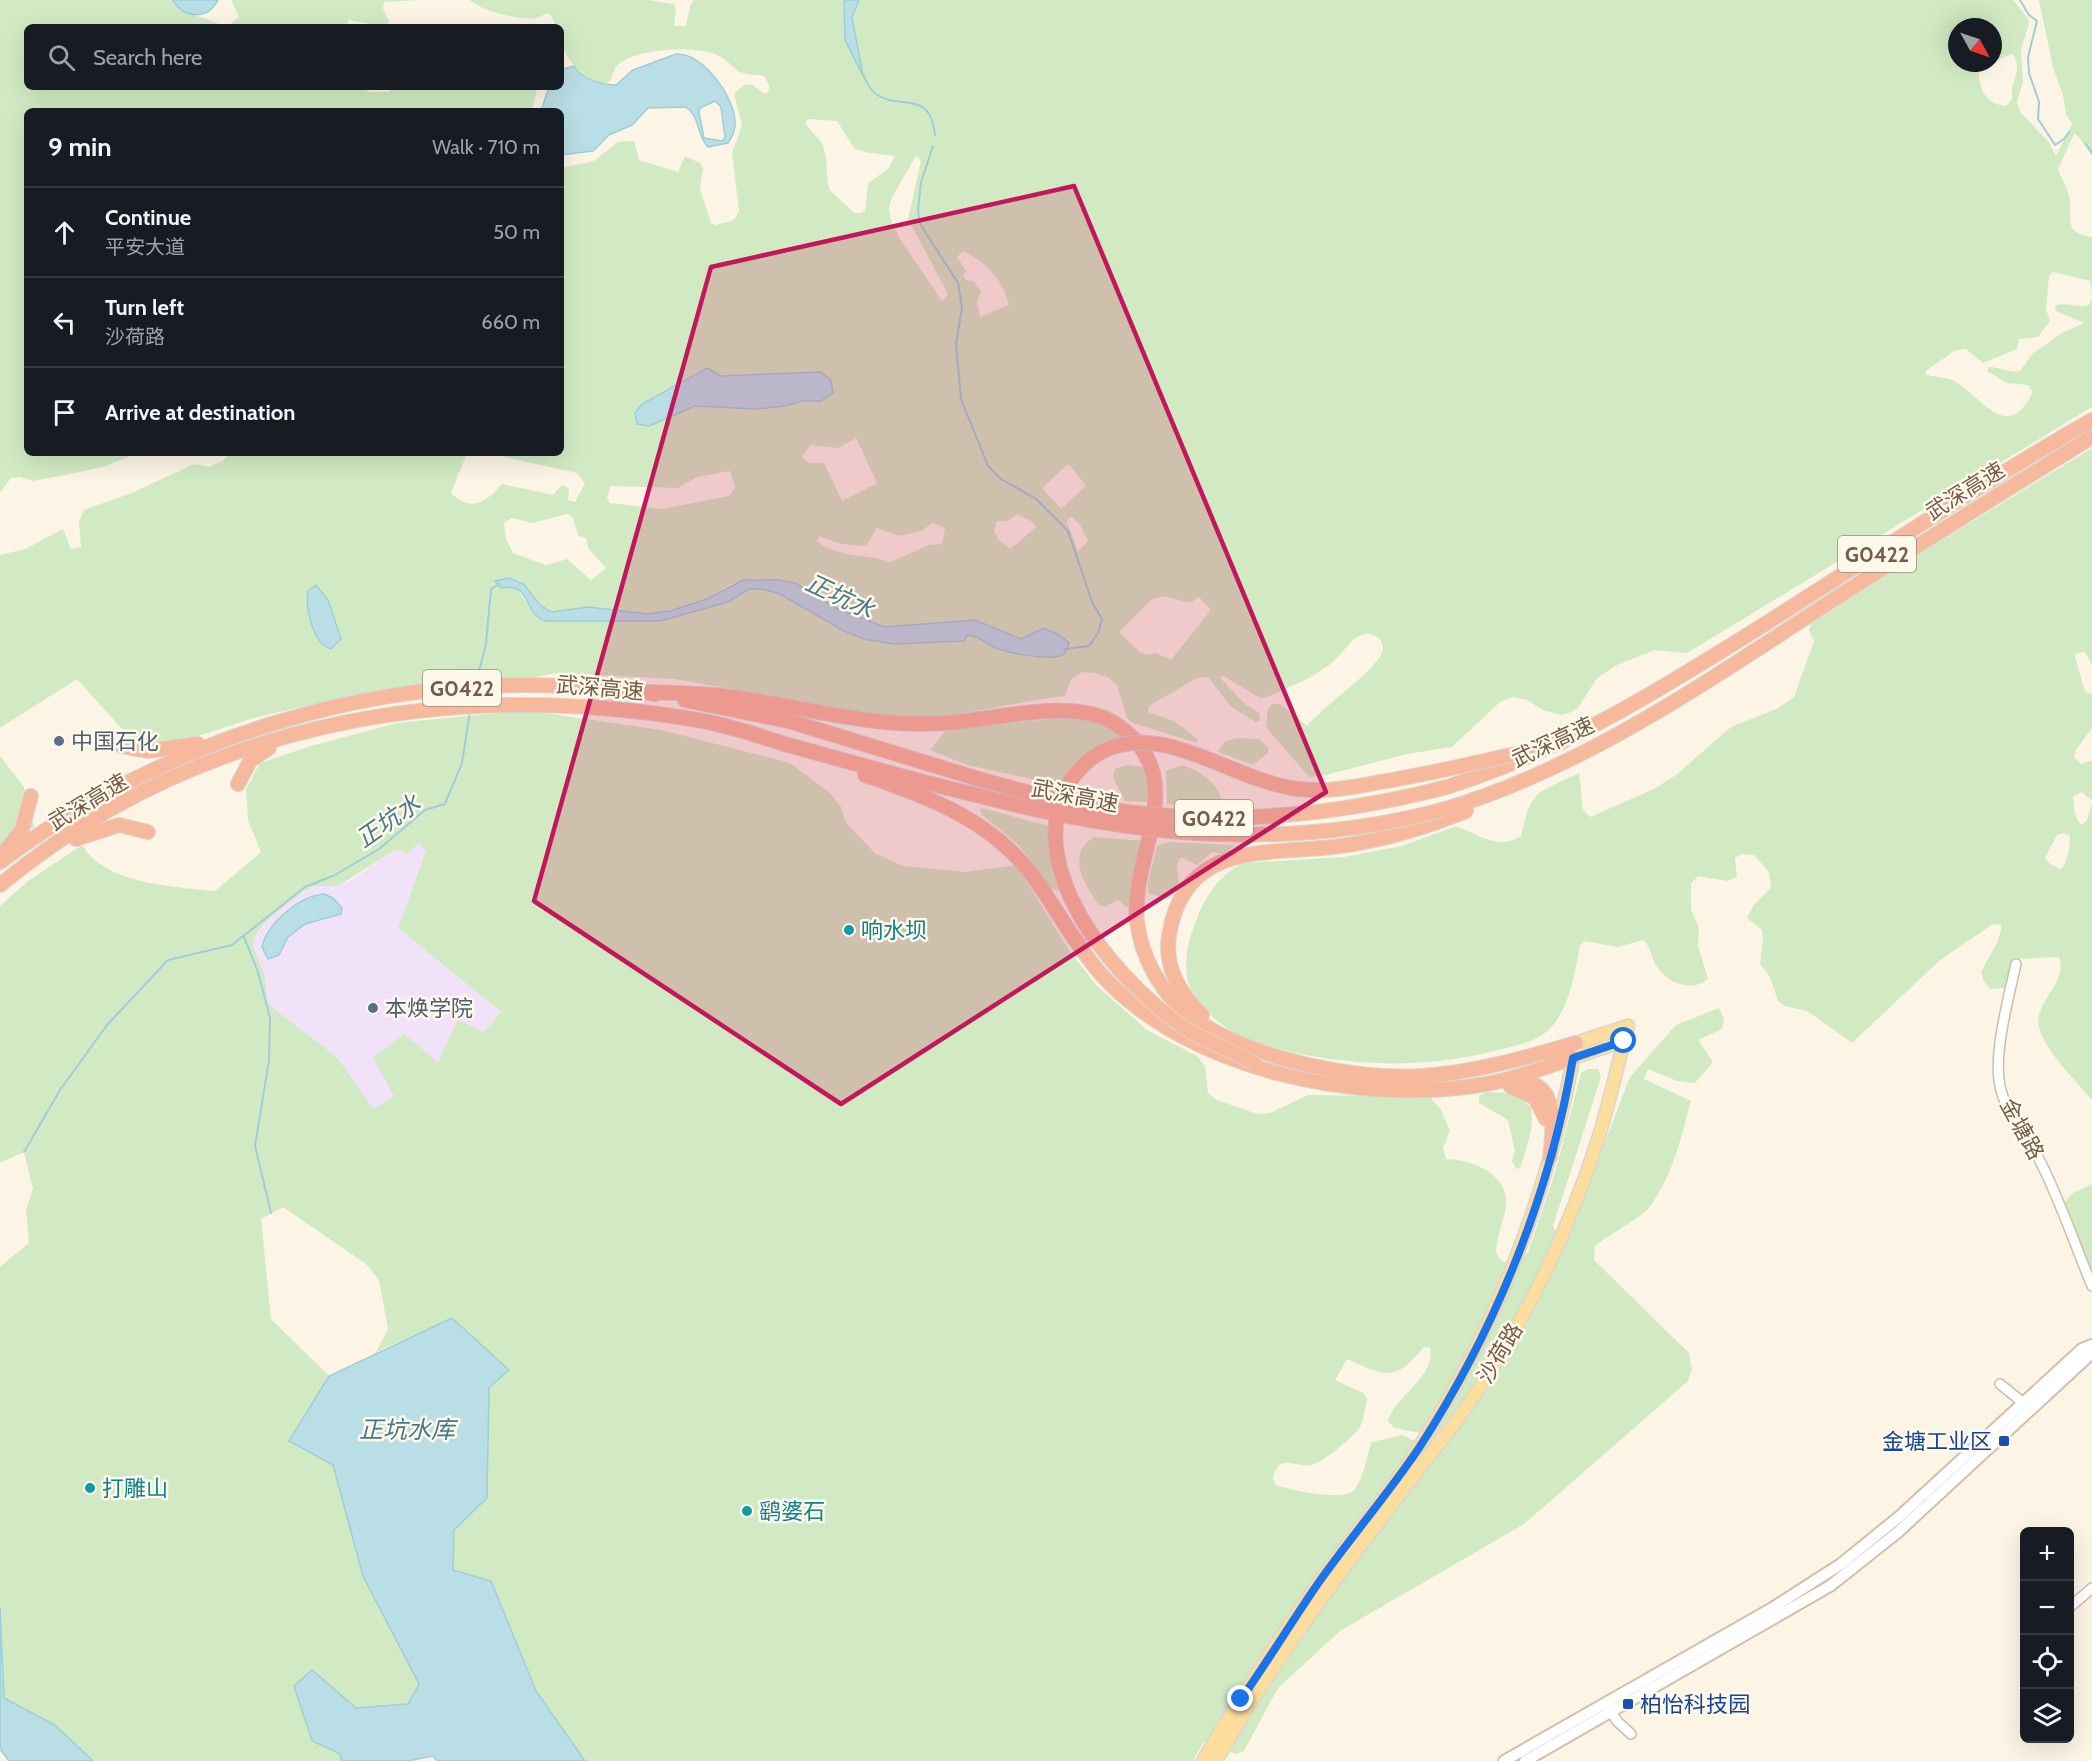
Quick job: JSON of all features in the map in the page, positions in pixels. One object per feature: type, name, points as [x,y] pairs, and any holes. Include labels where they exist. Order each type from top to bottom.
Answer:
[{"type":"highway","name":"武深高速","points":[[0,862],[65,817],[112,790],[215,742],[330,708],[467,687],[527,684],[647,692],[789,721],[982,780],[1093,807],[1133,813],[1218,818],[1323,813],[1384,803],[1504,769],[1562,743],[1663,688],[2092,420]]},
{"type":"highway","name":"武深高速","points":[[0,885],[93,820],[180,776],[236,753],[304,732],[396,712],[470,704],[526,703],[626,710],[701,720],[932,785],[1051,814],[1116,826],[1232,835],[1345,830],[1395,822],[1475,800],[1546,770],[1668,705],[2092,437]]},
{"type":"highway","points":[[647,692],[708,694],[827,716],[887,723],[944,723],[1067,712],[1091,713],[1116,724],[1141,748],[1150,764],[1156,784],[1155,807],[1137,906],[1140,935],[1150,967],[1171,998],[1188,1014],[1223,1035],[1320,1067],[1401,1076],[1488,1067],[1576,1043]]},
{"type":"highway","points":[[701,720],[906,789],[961,813],[990,833],[1022,863],[1086,955],[1119,992],[1151,1018],[1188,1040],[1244,1065],[1256,1065]]},
{"type":"highway","points":[[238,784],[245,768],[256,756],[304,732]]},
{"type":"highway","points":[[121,746],[147,751],[215,742]]},
{"type":"highway","points":[[1562,743],[1457,768],[1330,790],[1300,789],[1272,784],[1181,749],[1155,743],[1117,745],[1080,767],[1064,790],[1058,808],[1056,842],[1064,878],[1086,924],[1113,963],[1156,1006],[1203,1039],[1256,1065],[1326,1083],[1361,1089],[1415,1090],[1491,1083],[1573,1058]]},
{"type":"highway","points":[[1250,1045],[1221,1029],[1195,1009],[1180,989],[1173,971],[1169,940],[1171,926],[1183,896],[1200,876],[1220,863],[1243,854],[1338,847],[1415,831],[1494,800],[1546,770]]},
{"type":"highway","points":[[0,857],[22,830],[31,796]]},
{"type":"highway","points":[[46,851],[108,826],[129,826],[148,832]]},
{"type":"highway","points":[[1491,1083],[1523,1090],[1540,1103],[1548,1122],[1550,1157]]},
{"type":"main road","name":"沙荷路","points":[[1203,1761],[1319,1583],[1418,1448],[1444,1406],[1503,1289],[1550,1157],[1576,1043],[1628,1026],[1608,1104],[1586,1174],[1550,1259],[1514,1329],[1478,1390],[1332,1587],[1260,1689],[1216,1761]]},
{"type":"main road","points":[[1573,1058],[1624,1041]]},
{"type":"main road","points":[[1504,1761],[1830,1586],[1898,1532],[2082,1349],[2092,1345]]},
{"type":"main road","points":[[2027,1406],[2092,1353]]},
{"type":"main road","points":[[1525,1761],[1607,1707]]},
{"type":"street","name":"金塘路","points":[[2016,964],[2007,1001],[1998,1067],[2000,1086],[2005,1101],[2054,1189],[2092,1286]]},
{"type":"street","points":[[2001,1383],[2027,1406]]},
{"type":"street","points":[[2074,1604],[2092,1588]]},
{"type":"street","points":[[1607,1707],[1632,1734]]},
{"type":"highlighted area","points":[[1074,186],[1326,792],[841,1104],[534,901],[711,267]]},
{"type":"shaded area","points":[[419,843],[426,849],[398,928],[501,1012],[484,1032],[458,1021],[438,1062],[403,1034],[394,1096],[372,1109],[338,1058],[268,1004],[264,973],[253,947],[254,938],[271,917],[305,890],[315,886],[348,882],[397,849]]},
{"type":"green space","points":[[0,0],[173,0],[183,10],[220,24],[24,24],[24,90],[366,90],[389,92],[390,90],[537,90],[532,108],[24,108],[24,456],[130,456],[106,466],[33,481],[20,477],[11,478],[0,493]]},
{"type":"green space","points":[[231,0],[419,0],[384,2],[383,9],[389,21],[388,24],[349,20],[347,24],[231,24],[239,17]]},
{"type":"green space","points":[[470,0],[648,0],[674,4],[676,9],[674,26],[686,26],[690,6],[694,0],[844,0],[844,29],[859,60],[852,17],[859,0],[2013,0],[2028,18],[2029,24],[2021,49],[2023,82],[2017,101],[2020,112],[2048,141],[2056,156],[2072,124],[2066,114],[2063,95],[2053,68],[2039,0],[2092,0],[2092,156],[2078,136],[2074,134],[2058,169],[2070,201],[2070,220],[2073,229],[2092,237],[2092,295],[2090,281],[2053,272],[2049,276],[2046,309],[2050,321],[2038,337],[2019,339],[2017,349],[1983,363],[1966,349],[1956,350],[1927,370],[1925,374],[1956,382],[1996,413],[2005,416],[2014,414],[2023,407],[2033,392],[2028,385],[2007,383],[1987,371],[1989,367],[2020,371],[2033,353],[2062,333],[2084,323],[2056,311],[2055,306],[2064,304],[2085,306],[2089,305],[2092,298],[2092,407],[1687,653],[1655,650],[1617,665],[1597,678],[1578,708],[1569,713],[1561,715],[1543,710],[1527,700],[1513,697],[1500,702],[1452,747],[1407,754],[1322,776],[1309,777],[1266,727],[1268,709],[1272,704],[1280,704],[1307,726],[1377,660],[1383,650],[1382,643],[1379,638],[1367,633],[1355,638],[1331,664],[1309,678],[1267,697],[1260,698],[1222,675],[1220,678],[1245,704],[1259,713],[1260,720],[1256,722],[1231,707],[1208,677],[1197,678],[1149,706],[1148,712],[1174,721],[1198,739],[1197,743],[1133,723],[1127,718],[1117,685],[1109,678],[1095,673],[1082,672],[1071,679],[1065,696],[915,719],[893,719],[675,679],[557,673],[526,679],[397,688],[301,707],[254,718],[164,747],[148,758],[77,679],[0,728],[0,555],[25,549],[63,529],[71,549],[81,547],[79,522],[84,510],[134,492],[194,464],[209,467],[227,456],[466,456],[451,493],[465,502],[478,503],[490,496],[502,484],[553,495],[562,485],[569,488],[568,500],[575,502],[585,483],[577,473],[500,456],[564,456],[564,167],[594,161],[618,142],[634,141],[639,160],[678,172],[685,156],[700,163],[703,168],[700,189],[711,223],[716,225],[734,220],[739,211],[732,153],[742,125],[734,94],[745,84],[753,85],[764,94],[770,87],[764,76],[740,72],[715,54],[693,50],[663,50],[635,56],[616,67],[611,80],[596,83],[582,74],[570,60],[564,50],[564,24],[555,24],[550,14],[530,19],[492,11]],"holes":[[[808,119],[837,121],[854,148],[864,152],[895,156],[888,169],[868,183],[865,210],[862,213],[854,213],[830,190],[823,146],[805,122]],[[916,156],[921,161],[908,219],[947,292],[947,296],[942,301],[900,239],[891,221],[889,208],[892,197]],[[963,251],[986,266],[998,279],[1009,305],[980,317],[977,301],[981,292],[973,281],[966,280],[963,274],[967,272],[957,257]],[[821,372],[821,401],[802,401],[786,406],[694,406],[649,426],[637,423],[642,404],[685,382],[721,376]],[[856,438],[877,483],[842,501],[824,463],[809,463],[802,457],[810,445],[838,448]],[[1067,465],[1070,465],[1086,486],[1061,509],[1042,488]],[[730,471],[735,487],[729,496],[662,509],[610,503],[607,497],[611,486],[678,488],[697,477]],[[567,514],[572,517],[579,536],[586,538],[588,548],[606,568],[591,580],[567,559],[546,565],[513,553],[506,539],[504,523],[512,518],[533,523]],[[1017,514],[1031,521],[1036,527],[1010,549],[999,540],[994,531],[997,521],[1008,521]],[[1072,517],[1080,525],[1088,541],[1078,551],[1067,522]],[[933,523],[945,528],[942,544],[929,545],[891,562],[843,553],[817,541],[819,536],[841,544],[866,546],[877,528],[899,536],[921,531]],[[752,579],[795,583],[834,607],[884,627],[987,624],[1021,639],[1035,633],[1069,644],[1065,652],[1040,657],[992,646],[975,635],[967,635],[954,642],[894,644],[864,639],[844,631],[780,594],[763,589],[749,589],[728,602],[660,621],[545,621],[532,611],[517,588],[501,588],[519,580],[539,604],[551,612],[589,607],[647,614],[670,611],[707,599],[731,584]],[[1163,596],[1190,603],[1199,597],[1211,610],[1171,660],[1156,653],[1146,655],[1140,652],[1119,632],[1151,600]],[[328,600],[341,639],[336,646],[327,649],[321,643],[310,618]]]},
{"type":"green space","points":[[2092,448],[2092,666],[2085,652],[2076,653],[2075,657],[2085,691],[2092,694],[2092,728],[2076,750],[2074,757],[2081,764],[2092,760],[2092,801],[2082,792],[2073,797],[2076,816],[2082,825],[2087,820],[2092,802],[2092,1100],[2047,1046],[2039,1027],[2041,1008],[2059,976],[2061,967],[2059,957],[2018,959],[2012,966],[2005,988],[1991,989],[1984,982],[1981,972],[1998,941],[2002,925],[1993,924],[1940,960],[1852,1043],[1807,1011],[1785,1006],[1778,1001],[1770,977],[1760,964],[1762,930],[1747,918],[1754,905],[1771,888],[1769,872],[1754,855],[1742,854],[1735,858],[1737,877],[1728,881],[1698,876],[1691,884],[1691,909],[1699,928],[1698,946],[1708,979],[1694,985],[1672,981],[1660,971],[1643,940],[1618,947],[1585,941],[1580,946],[1569,995],[1558,1018],[1541,1036],[1514,1046],[1468,1057],[1437,1061],[1374,1063],[1342,1061],[1280,1049],[1250,1040],[1228,1029],[1196,999],[1186,971],[1187,950],[1192,930],[1214,887],[1235,867],[1244,863],[1344,857],[1402,846],[1456,826],[1488,840],[1505,842],[1513,840],[1521,836],[1529,808],[1538,794],[1579,773],[1583,810],[1590,817],[1654,789],[1676,775],[1731,727],[1776,709],[1794,697],[1814,641],[1809,630],[1811,624],[1888,573]],"holes":[[[2063,833],[2070,836],[2064,865],[2061,869],[2050,864],[2045,858],[2057,835]]]},
{"type":"green space","points":[[525,710],[661,730],[790,763],[830,793],[841,807],[846,823],[875,853],[903,866],[966,872],[1017,865],[1068,949],[1097,986],[1147,1030],[1197,1056],[1205,1066],[1208,1093],[1217,1100],[1258,1114],[1270,1113],[1308,1095],[1430,1097],[1441,1110],[1450,1131],[1443,1148],[1446,1159],[1465,1161],[1485,1169],[1500,1182],[1504,1191],[1506,1208],[1496,1252],[1507,1263],[1516,1263],[1528,1252],[1554,1176],[1581,1073],[1588,1069],[1598,1069],[1601,1077],[1553,1226],[1557,1234],[1577,1215],[1630,1077],[1676,1025],[1719,1008],[1724,1019],[1722,1029],[1698,1040],[1713,1062],[1695,1083],[1677,1081],[1648,1069],[1644,1079],[1691,1101],[1679,1143],[1670,1171],[1648,1209],[1595,1246],[1594,1260],[1689,1353],[1692,1370],[1687,1382],[1524,1524],[1340,1631],[1278,1688],[1244,1751],[1236,1754],[1204,1742],[1193,1761],[585,1761],[536,1691],[491,1581],[453,1570],[454,1530],[487,1498],[489,1388],[509,1370],[452,1318],[376,1352],[388,1329],[379,1280],[366,1264],[283,1207],[261,1219],[271,1319],[329,1376],[289,1441],[333,1465],[363,1576],[419,1684],[408,1704],[356,1708],[312,1670],[294,1686],[311,1740],[339,1753],[342,1761],[93,1761],[55,1725],[3,1698],[0,1608],[0,1267],[29,1243],[26,1210],[33,1189],[24,1152],[0,1163],[0,906],[28,881],[82,845],[93,858],[124,876],[161,885],[215,891],[261,852],[248,820],[246,789],[260,763],[311,746],[397,723]],"holes":[[[419,843],[426,850],[398,928],[501,1012],[484,1032],[458,1020],[438,1062],[404,1034],[373,1058],[394,1096],[373,1109],[338,1058],[268,1004],[264,973],[253,947],[254,938],[271,917],[305,890],[315,886],[338,886],[397,849],[407,854]],[[1424,1347],[1430,1348],[1427,1369],[1391,1413],[1388,1422],[1395,1428],[1420,1433],[1415,1441],[1402,1435],[1372,1442],[1360,1480],[1354,1490],[1348,1493],[1316,1494],[1276,1485],[1273,1478],[1279,1465],[1316,1463],[1352,1437],[1360,1427],[1367,1399],[1363,1393],[1335,1380],[1347,1359],[1371,1369],[1389,1373],[1405,1366]]]},
{"type":"green space","points":[[1059,718],[1099,724],[1120,737],[1101,744],[1079,759],[1060,783],[1055,784],[967,765],[930,750],[946,730]]},
{"type":"green space","points":[[1236,738],[1259,739],[1269,748],[1268,753],[1253,765],[1218,752],[1224,742]]},
{"type":"green space","points":[[0,756],[24,787],[34,827],[0,852]]},
{"type":"green space","points":[[1126,765],[1144,767],[1150,802],[1125,801],[1113,777],[1115,769]]},
{"type":"green space","points":[[1182,765],[1203,775],[1214,785],[1223,806],[1167,804],[1166,771]]},
{"type":"green space","points":[[982,808],[1049,826],[1052,857],[1061,887],[1059,890],[1049,888],[1045,884],[1028,857],[1013,840],[982,815],[980,810]]},
{"type":"green space","points":[[1094,837],[1143,841],[1133,876],[1130,906],[1126,907],[1118,900],[1105,907],[1100,905],[1085,883],[1080,869],[1080,855],[1082,848]]},
{"type":"green space","points":[[1168,842],[1235,845],[1225,854],[1212,852],[1197,865],[1181,857],[1177,865],[1179,883],[1171,898],[1167,899],[1148,893],[1148,882],[1157,846]]},
{"type":"green space","points":[[1486,1092],[1514,1093],[1531,1107],[1531,1130],[1520,1168],[1516,1169],[1512,1161],[1515,1151],[1508,1120],[1479,1103],[1479,1096]]},
{"type":"green space","points":[[2092,1184],[2092,1273],[2065,1202],[2073,1193]]},
{"type":"water","points":[[173,0],[218,0],[214,7],[196,15],[183,11]]},
{"type":"water","points":[[844,0],[859,0],[852,17],[863,76],[845,40]]},
{"type":"water","points":[[676,54],[686,55],[696,60],[715,77],[729,100],[735,124],[728,143],[708,147],[694,116],[686,107],[648,108],[632,125],[609,135],[593,151],[564,155],[564,108],[542,108],[548,90],[564,90],[564,69],[574,66],[582,75],[592,80],[616,85],[633,70]],"holes":[[[715,101],[721,107],[725,138],[722,141],[704,138],[700,108]]]},
{"type":"water","points":[[707,368],[721,376],[821,372],[831,380],[833,393],[821,401],[802,401],[785,406],[756,409],[695,406],[649,426],[637,424],[635,413],[642,404]]},
{"type":"water","points":[[509,578],[524,584],[539,604],[551,612],[589,607],[647,614],[670,611],[707,599],[743,580],[777,580],[795,583],[834,607],[884,627],[975,620],[1021,639],[1044,628],[1069,643],[1064,654],[1047,657],[1007,651],[971,635],[967,635],[964,641],[894,644],[864,639],[844,631],[780,594],[763,589],[749,589],[728,602],[660,621],[545,621],[538,617],[518,589],[501,588],[495,581]]},
{"type":"water","points":[[316,585],[328,600],[341,639],[331,649],[319,640],[309,615],[308,591]]},
{"type":"water","points":[[324,894],[333,898],[342,908],[341,914],[305,924],[288,937],[279,955],[268,959],[262,947],[277,920],[295,905]]},
{"type":"water","name":"正坑水库","points":[[452,1318],[509,1370],[489,1388],[487,1498],[454,1530],[453,1570],[491,1581],[536,1691],[585,1761],[437,1761],[433,1756],[408,1761],[342,1761],[339,1753],[312,1741],[294,1686],[312,1670],[356,1708],[408,1704],[419,1684],[363,1576],[333,1465],[289,1441],[329,1376]]},
{"type":"water","points":[[0,1608],[4,1698],[55,1725],[93,1761],[9,1761],[0,1749]]},
{"type":"waterway","points":[[2020,0],[2029,15],[2037,21],[2028,57],[2029,73],[2039,102],[2038,119],[2055,145],[2069,132]]},
{"type":"waterway","name":"正坑水","points":[[863,74],[871,90],[876,94],[885,99],[913,103],[927,111],[932,120],[935,135]]},
{"type":"waterway","points":[[2086,144],[2092,153]]},
{"type":"waterway","name":"正坑水","points":[[933,146],[921,182],[918,211],[920,224],[958,283],[962,307],[956,344],[961,399],[988,466],[1001,479],[1036,499],[1068,531],[1092,602],[1102,619],[1098,633],[1089,646],[1065,649]]},
{"type":"waterway","name":"正坑水","points":[[476,683],[486,644],[491,589],[499,584]]},
{"type":"waterway","name":"正坑水","points":[[472,704],[474,692]]},
{"type":"waterway","name":"正坑水","points":[[24,1152],[60,1090],[107,1025],[168,960],[232,945],[305,887],[335,875],[379,849],[425,810],[445,804],[462,763],[470,712]]},
{"type":"waterway","name":"正坑水","points":[[244,937],[258,972],[270,1018],[269,1060],[255,1146],[271,1213]]},
{"type":"place","name":"中国石化","points":[[59,741]]},
{"type":"place","name":"响水坝","points":[[849,930]]},
{"type":"place","name":"本焕学院","points":[[373,1008]]},
{"type":"place","name":"金塘工业区","points":[[2004,1441]]},
{"type":"place","name":"打雕山","points":[[90,1488]]},
{"type":"place","name":"鹞婆石","points":[[747,1511]]},
{"type":"place","name":"柏怡科技园","points":[[1628,1704]]},
{"type":"route","points":[[1241,1699],[1319,1583],[1418,1448],[1465,1369],[1503,1289],[1531,1217],[1550,1157],[1573,1058],[1624,1041]]}]
